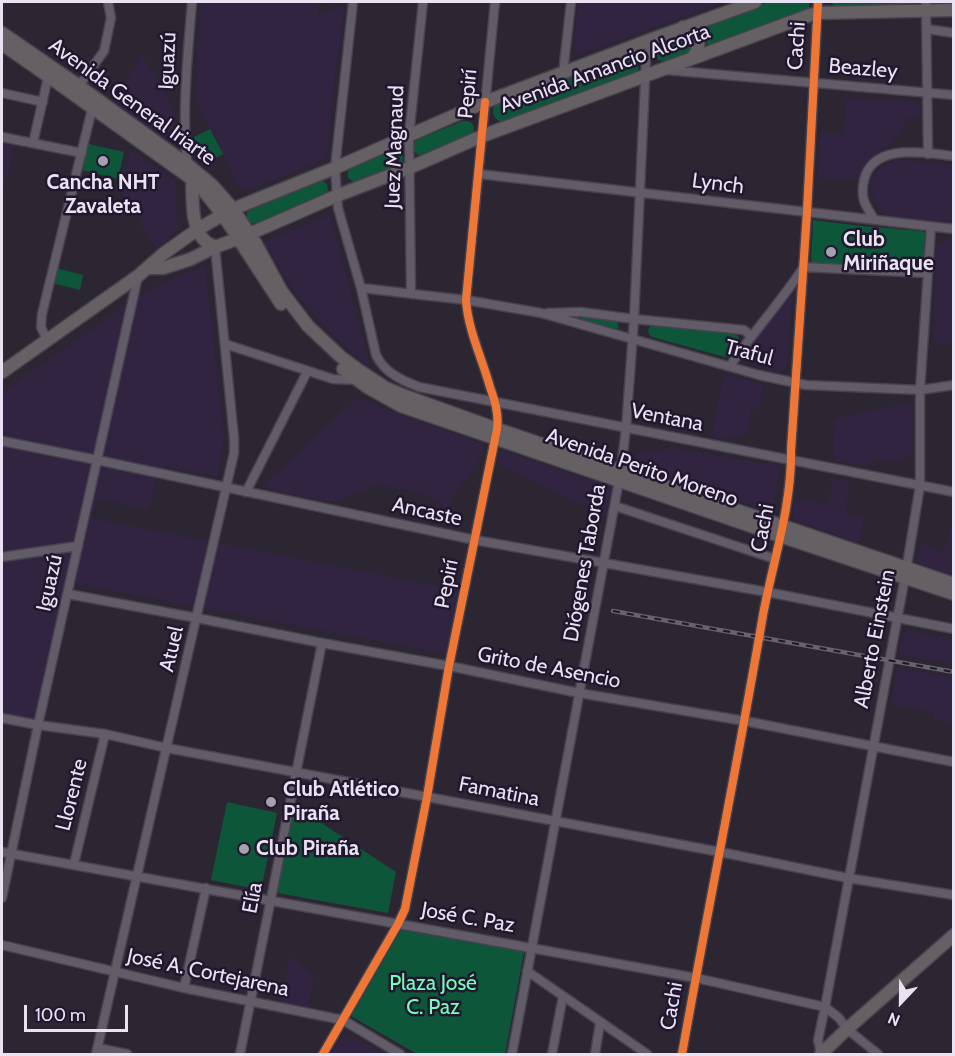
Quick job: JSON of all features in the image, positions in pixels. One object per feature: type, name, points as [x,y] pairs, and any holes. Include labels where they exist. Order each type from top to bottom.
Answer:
[{"type":"main road","name":"Avenida Amancio Alcorta","points":[[2,372],[143,272],[163,254],[198,229],[228,212],[485,102],[755,2]]},
{"type":"main road","name":"Avenida Amancio Alcorta","points":[[143,272],[191,259],[482,136],[692,58],[818,7],[926,6],[954,10]]},
{"type":"main road","points":[[683,27],[692,31],[698,39],[698,50],[692,58]]},
{"type":"main road","name":"Avenida General Iriarte","points":[[2,33],[192,179],[228,212]]},
{"type":"main road","name":"Avenida General Iriarte","points":[[2,44],[79,86],[94,103],[188,165],[212,185],[228,212]]},
{"type":"main road","name":"Iguazú","points":[[192,179],[194,216],[198,229]]},
{"type":"main road","name":"Avenida Perito Moreno","points":[[228,212],[245,236],[277,298],[292,319],[327,356],[358,375],[496,433],[781,531],[906,572],[954,584]]},
{"type":"main road","points":[[198,229],[206,242],[215,247]]},
{"type":"main road","name":"Avenida Perito Moreno","points":[[906,572],[954,594]]},
{"type":"main road","points":[[821,1054],[954,935]]},
{"type":"street","points":[[79,86],[104,51],[111,18],[108,2]]},
{"type":"street","name":"Iguazú","points":[[192,2],[186,72],[185,127],[188,165],[192,179]]},
{"type":"street","points":[[353,2],[335,168],[338,208],[361,288]]},
{"type":"street","name":"Juez Magnaud","points":[[411,294],[409,136],[423,2]]},
{"type":"street","name":"Pepirí","points":[[323,1054],[398,924],[407,900],[496,433],[498,412],[470,325],[466,300],[495,2]]},
{"type":"street","points":[[563,72],[571,2]]},
{"type":"street","points":[[926,6],[928,154]]},
{"type":"street","name":"Cachi","points":[[682,1054],[791,472],[818,7]]},
{"type":"street","points":[[927,29],[954,33]]},
{"type":"street","name":"Diógenes Taborda","points":[[512,1054],[620,475],[633,339],[647,54],[655,38]]},
{"type":"street","name":"Beazley","points":[[662,69],[954,95]]},
{"type":"street","points":[[33,143],[50,71]]},
{"type":"street","points":[[2,93],[43,102]]},
{"type":"street","points":[[47,340],[41,327],[42,314],[94,103]]},
{"type":"street","points":[[2,136],[82,153]]},
{"type":"street","points":[[874,219],[862,200],[862,188],[870,167],[878,160],[890,154],[901,153],[954,156]]},
{"type":"street","name":"Lynch","points":[[479,174],[954,229]]},
{"type":"street","name":"Alberto Einstein","points":[[821,1054],[818,1040],[906,572],[920,486],[920,390],[931,227]]},
{"type":"street","name":"Atuel","points":[[97,1051],[233,461],[234,438],[215,247]]},
{"type":"street","points":[[730,366],[803,267],[927,273]]},
{"type":"street","name":"Iguazú","points":[[2,898],[6,853],[143,272]]},
{"type":"street","name":"Traful","points":[[361,288],[466,300],[541,313],[806,385],[920,390],[954,385]]},
{"type":"street","name":"Ventana","points":[[361,288],[376,355],[380,362],[397,378],[418,387],[954,492]]},
{"type":"street","name":"Traful","points":[[541,313],[581,312],[744,330],[751,336]]},
{"type":"street","points":[[225,344],[333,379],[358,375]]},
{"type":"street","points":[[246,492],[307,372]]},
{"type":"street","name":"Ancaste","points":[[2,441],[475,540],[767,592],[954,629]]},
{"type":"street","points":[[615,507],[775,559]]},
{"type":"street","points":[[2,557],[78,546]]},
{"type":"street","name":"Grito de Asencio","points":[[68,594],[450,666],[579,693],[745,721],[954,762]]},
{"type":"street","name":"Elía","points":[[240,1054],[322,643]]},
{"type":"street","name":"Famatina","points":[[2,718],[105,734],[167,748],[848,878],[954,895]]},
{"type":"street","name":"Llorente","points":[[74,864],[105,734]]},
{"type":"street","name":"José C. Paz","points":[[6,853],[696,978],[825,1007]]},
{"type":"street","points":[[184,988],[206,888]]},
{"type":"street","name":"José A. Cortejarena","points":[[2,945],[184,988],[343,1020],[400,1054]]},
{"type":"street","points":[[527,971],[637,1051],[647,1054]]},
{"type":"street","points":[[552,1054],[563,996]]},
{"type":"street","points":[[825,1007],[839,1018],[847,1029],[878,1054]]},
{"type":"street","points":[[595,1054],[600,1023]]},
{"type":"street","points":[[97,1051],[127,1054]]},
{"type":"shaded area","points":[[201,2],[318,2],[318,15],[345,4],[325,159],[247,191],[240,189],[196,100]]},
{"type":"shaded area","points":[[578,2],[724,2],[582,54],[573,53]]},
{"type":"shaded area","points":[[143,56],[175,112],[174,134],[166,139],[112,101]]},
{"type":"shaded area","points":[[846,98],[916,101],[921,108],[921,118],[909,117],[887,148],[863,167],[858,180],[818,178],[820,133],[844,135]]},
{"type":"shaded area","points":[[2,141],[16,143],[2,200]]},
{"type":"shaded area","points":[[130,149],[175,181],[178,231],[156,247],[140,225],[143,208],[124,203],[124,182]]},
{"type":"shaded area","points":[[896,160],[953,164],[953,223],[887,216],[879,209],[871,192],[871,182],[882,167]]},
{"type":"shaded area","points":[[330,215],[370,365],[368,368],[329,331],[305,304],[263,242]]},
{"type":"shaded area","points":[[949,237],[954,237],[953,344],[934,343],[936,247]]},
{"type":"shaded area","points":[[205,265],[224,437],[217,476],[159,466],[149,510],[98,498],[92,518],[457,590],[447,654],[75,584],[39,731],[2,725],[2,392],[146,291]]},
{"type":"shaded area","points":[[790,293],[792,294],[787,365],[782,371],[744,361],[744,354]]},
{"type":"shaded area","points":[[724,374],[763,384],[759,409],[751,409],[747,434],[727,439],[712,436]]},
{"type":"shaded area","points":[[357,398],[485,445],[482,455],[446,508],[423,494],[377,485],[331,503],[261,487]]},
{"type":"shaded area","points":[[913,403],[912,455],[904,455],[903,462],[872,459],[870,467],[833,460],[835,419]]},
{"type":"shaded area","points":[[673,448],[774,465],[780,468],[772,512],[633,467],[636,454]]},
{"type":"shaded area","points":[[501,450],[612,487],[607,516],[497,464]]},
{"type":"shaded area","points":[[833,478],[850,482],[845,514],[864,517],[859,543],[796,521],[793,516],[795,499],[828,504]]},
{"type":"shaded area","points":[[953,520],[953,576],[920,565],[917,561],[921,543],[943,552]]},
{"type":"shaded area","points":[[907,630],[953,639],[953,664],[898,655],[902,634]]},
{"type":"shaded area","points":[[897,667],[953,678],[953,723],[933,719],[934,713],[890,704]]},
{"type":"shaded area","points":[[290,955],[314,977],[307,1010],[280,1004]]},
{"type":"shaded area","points":[[344,1032],[384,1054],[331,1054]]},
{"type":"green space","points":[[768,2],[809,2],[809,9],[711,46],[703,38],[704,28],[710,23]]},
{"type":"green space","points":[[831,2],[915,2],[910,6],[836,7]]},
{"type":"green space","points":[[689,38],[693,42],[692,53],[666,62],[658,60],[655,54],[659,47]]},
{"type":"green space","points":[[625,55],[637,60],[639,66],[637,73],[504,123],[494,115],[493,109],[497,103]]},
{"type":"green space","points":[[463,121],[473,125],[472,135],[423,156],[414,150],[413,145],[416,140]]},
{"type":"green space","points":[[210,129],[223,154],[207,162],[194,137]]},
{"type":"green space","name":"Cancha NHT Zavaleta","points":[[88,144],[124,152],[118,179],[82,170]]},
{"type":"green space","points":[[392,150],[402,154],[401,165],[355,183],[348,178],[351,167]]},
{"type":"green space","points":[[320,180],[327,184],[326,195],[257,224],[247,219],[250,208]]},
{"type":"green space","points":[[813,220],[922,231],[925,233],[924,262],[918,268],[811,264]]},
{"type":"green space","points":[[56,268],[83,275],[80,290],[52,283]]},
{"type":"green space","points":[[582,316],[617,321],[619,327],[616,329],[582,321]]},
{"type":"green space","points":[[651,325],[735,334],[740,342],[730,356],[725,357],[652,337],[648,330]]},
{"type":"green space","name":"Club Piraña","points":[[227,802],[277,813],[261,890],[211,880]]},
{"type":"green space","points":[[294,805],[396,872],[388,913],[272,892]]},
{"type":"green space","name":"Plaza José C. Paz","points":[[401,930],[524,952],[505,1054],[417,1054],[351,1016]]},
{"type":"railway","points":[[613,611],[954,672]]},
{"type":"cycle path","points":[[682,1054],[788,492],[807,212],[818,2]]},
{"type":"cycle path","points":[[323,1054],[405,909],[449,666],[497,429],[495,402],[472,333],[466,300],[485,102]]},
{"type":"place","name":"Cancha NHT Zavaleta","points":[[103,161]]},
{"type":"place","name":"Club Miriñaque","points":[[831,252]]},
{"type":"place","name":"Club Atlético Piraña","points":[[271,802]]},
{"type":"place","name":"Club Piraña","points":[[244,849]]}]
